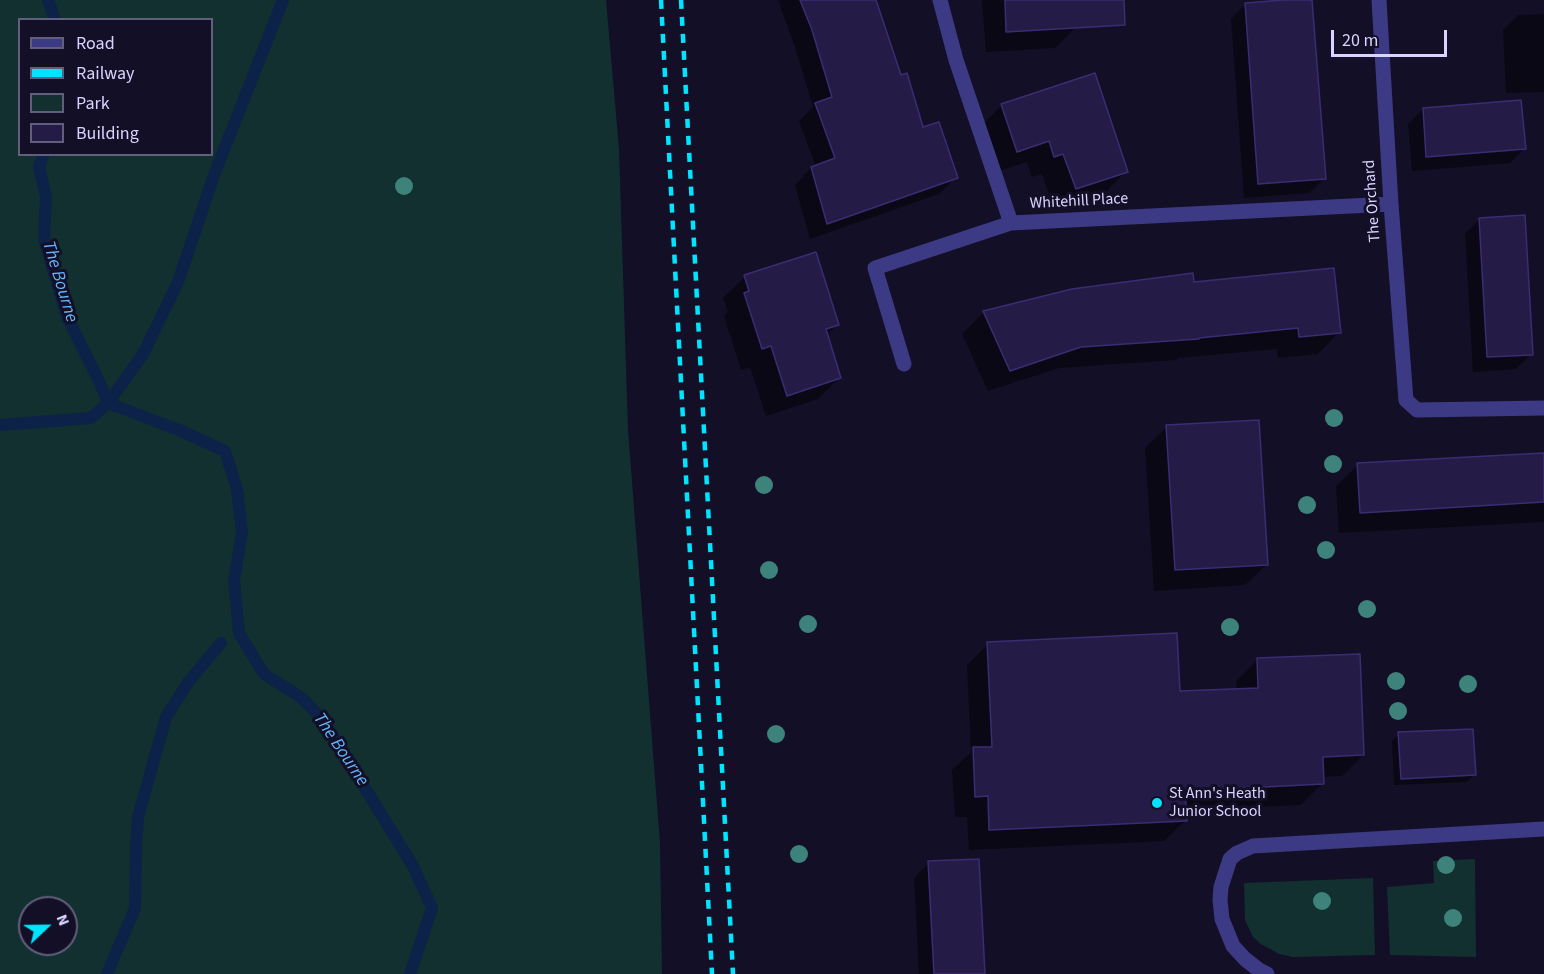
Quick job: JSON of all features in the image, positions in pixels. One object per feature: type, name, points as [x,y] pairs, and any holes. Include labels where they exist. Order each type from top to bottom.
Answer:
[{"type":"street","points":[[940,0],[956,60],[1011,223]]},
{"type":"street","name":"The Orchard","points":[[1379,0],[1406,400],[1417,410],[1544,408]]},
{"type":"street","name":"Whitehill Place","points":[[904,364],[875,268],[1011,223],[1391,204]]},
{"type":"street","points":[[1268,974],[1245,959],[1233,945],[1222,919],[1221,887],[1230,859],[1237,853],[1253,846],[1544,829]]},
{"type":"green space","points":[[0,0],[606,0],[619,149],[628,430],[660,843],[662,974],[0,974]]},
{"type":"green space","points":[[1475,859],[1476,957],[1390,955],[1387,887],[1434,883],[1433,861]]},
{"type":"green space","points":[[1373,878],[1375,955],[1293,957],[1279,954],[1253,937],[1245,920],[1244,883]]},
{"type":"building","points":[[800,0],[876,0],[901,75],[907,73],[923,127],[939,122],[958,178],[827,224],[811,167],[835,158],[815,103],[832,97],[812,30]]},
{"type":"building","points":[[1005,0],[1124,0],[1125,25],[1006,32]]},
{"type":"building","points":[[1312,0],[1326,179],[1258,184],[1245,3]]},
{"type":"building","points":[[1095,73],[1128,172],[1076,189],[1063,154],[1054,157],[1049,141],[1017,152],[1001,104]]},
{"type":"building","points":[[1521,100],[1526,149],[1426,157],[1423,108]]},
{"type":"building","points":[[1525,215],[1533,355],[1487,357],[1479,218]]},
{"type":"building","points":[[816,252],[839,325],[826,329],[841,378],[787,396],[771,346],[762,349],[744,293],[749,291],[744,275]]},
{"type":"building","points":[[1334,268],[1341,333],[1299,337],[1298,328],[1199,339],[1081,347],[1010,371],[983,311],[1072,289],[1193,273],[1194,282]]},
{"type":"building","points":[[1259,420],[1268,565],[1175,570],[1166,425]]},
{"type":"building","points":[[1544,453],[1544,502],[1360,513],[1357,463]]},
{"type":"building","points":[[1177,633],[1180,691],[1258,688],[1257,658],[1360,654],[1364,755],[1323,757],[1324,784],[1185,791],[1187,821],[989,830],[988,796],[975,797],[973,747],[992,747],[987,642]]},
{"type":"building","points":[[1473,729],[1476,775],[1401,779],[1398,732]]},
{"type":"building","points":[[979,859],[985,974],[934,974],[928,861]]},
{"type":"waterway","name":"The Bourne","points":[[48,0],[54,18]]},
{"type":"waterway","name":"The Bourne","points":[[283,0],[214,175],[178,282],[143,354],[108,403],[179,430],[225,451],[237,489],[242,532],[234,581],[239,633],[264,674],[302,698],[323,720],[413,866],[432,908],[410,974]]},
{"type":"waterway","name":"The Bourne","points":[[0,425],[91,418],[108,403],[67,317],[44,239],[46,197],[39,166],[43,156]]},
{"type":"waterway","points":[[107,974],[135,908],[138,817],[166,717],[189,681],[221,643]]},
{"type":"railway","points":[[661,0],[712,974]]},
{"type":"railway","points":[[681,0],[733,974]]},
{"type":"place","name":"St Ann's Heath Junior School","points":[[1157,803]]}]
